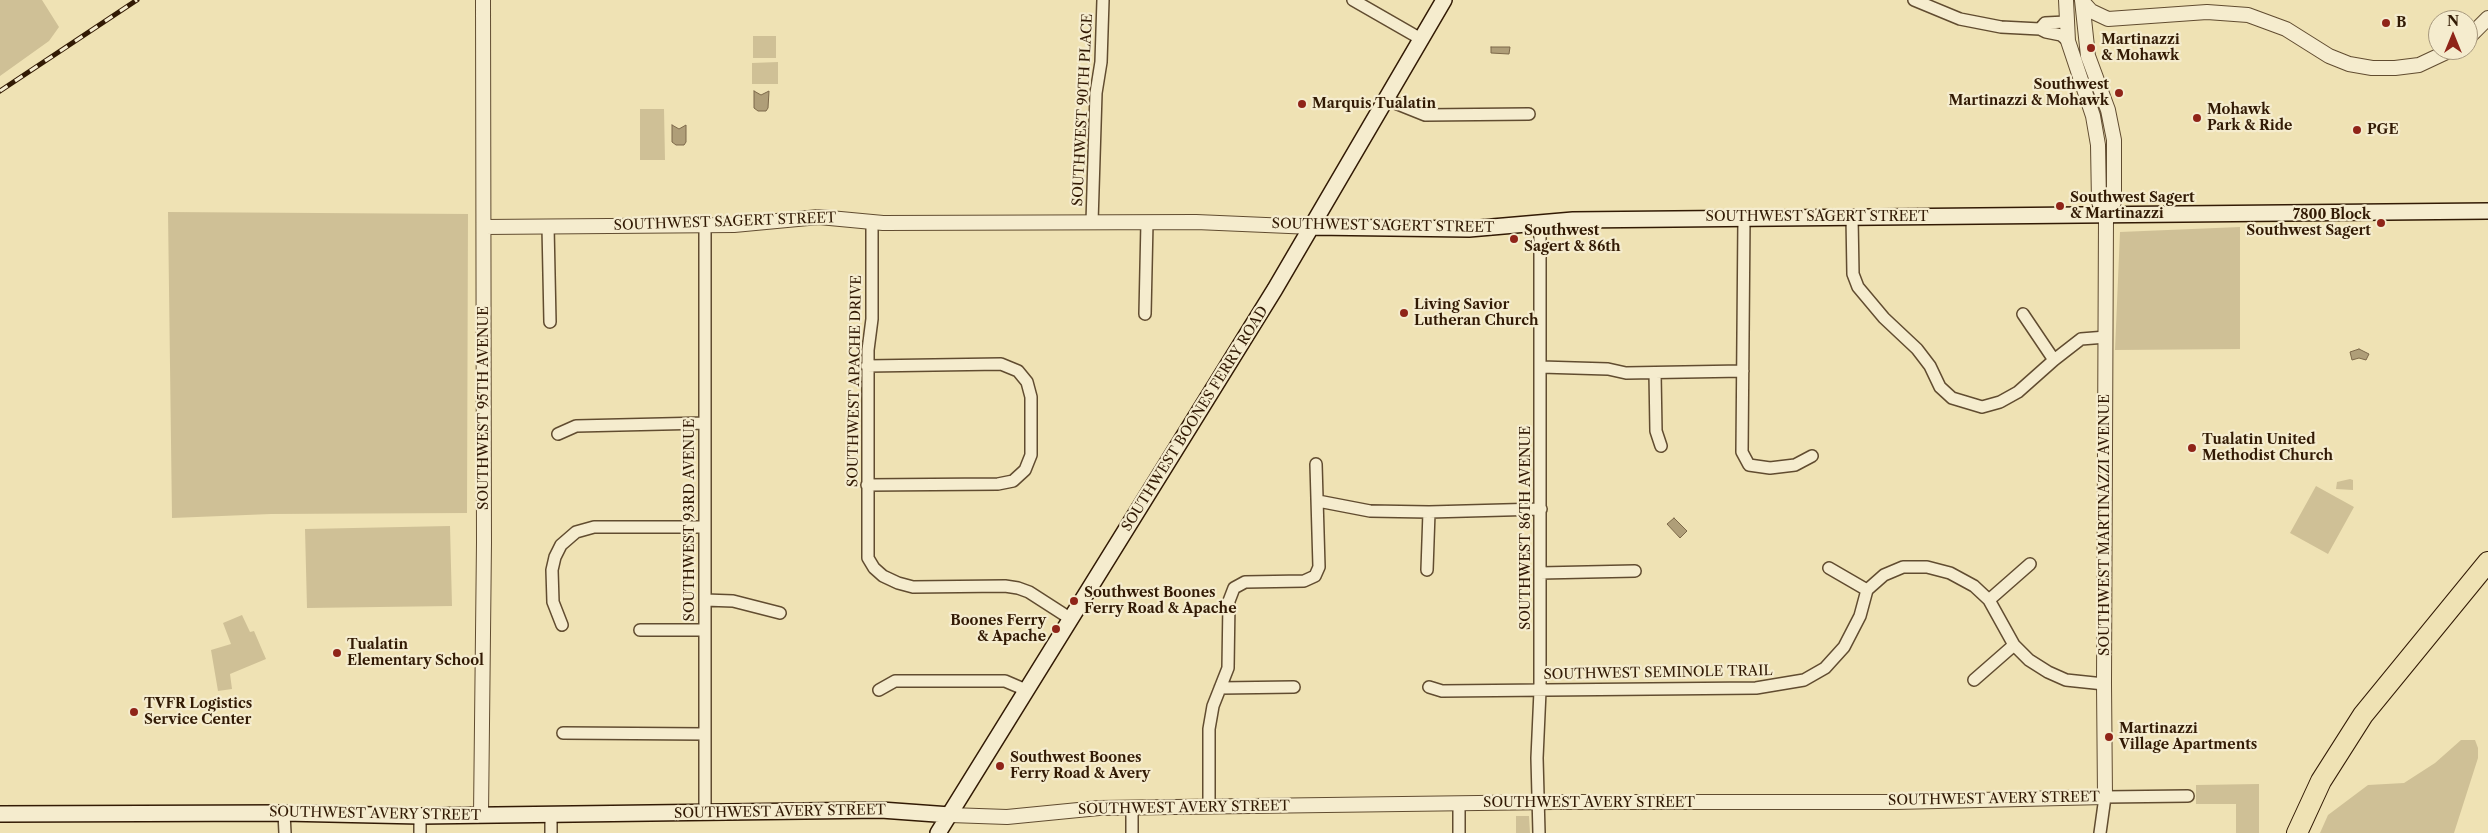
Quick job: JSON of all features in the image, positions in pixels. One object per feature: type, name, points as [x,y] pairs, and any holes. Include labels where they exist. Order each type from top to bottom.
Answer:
[{"type":"highway","points":[[2297,833],[2321,781],[2363,715],[2488,562]]},
{"type":"main road","name":"SOUTHWEST BOONES FERRY ROAD","points":[[938,833],[1312,227],[1444,0]]},
{"type":"main road","name":"SOUTHWEST SAGERT STREET","points":[[1312,227],[1469,229],[1540,222],[1744,218],[2488,211]]},
{"type":"main road","name":"SOUTHWEST AVERY STREET","points":[[0,814],[284,813],[420,816],[705,814],[886,810],[950,815]]},
{"type":"street","name":"SOUTHWEST 95TH AVENUE","points":[[481,815],[484,227],[483,0]]},
{"type":"street","name":"SOUTHWEST 90TH PLACE","points":[[1092,222],[1096,94],[1101,62],[1103,0]]},
{"type":"street","points":[[1353,0],[1420,40]]},
{"type":"street","points":[[1914,0],[1936,10],[1974,22],[2014,28],[2040,29],[2061,35],[2068,41]]},
{"type":"street","name":"SOUTHWEST MARTINAZZI AVENUE","points":[[2066,0],[2068,41],[2093,116],[2098,145],[2099,202],[2106,216],[2105,797],[2100,833]]},
{"type":"street","points":[[2079,0],[2091,11],[2108,19],[2207,12],[2248,16],[2286,30],[2329,56],[2349,64],[2372,68],[2395,68],[2419,64],[2428,60]]},
{"type":"street","name":"SOUTHWEST MARTINAZZI AVENUE","points":[[2079,0],[2088,56],[2108,110],[2114,140],[2114,202],[2106,216]]},
{"type":"street","points":[[2478,28],[2488,18]]},
{"type":"street","points":[[2084,26],[2103,25],[2108,19]]},
{"type":"street","points":[[2040,29],[2045,23],[2066,22]]},
{"type":"street","points":[[1385,99],[1425,115],[1528,114]]},
{"type":"street","name":"SOUTHWEST SAGERT STREET","points":[[484,227],[749,224],[813,217],[872,222],[1245,223],[1312,227]]},
{"type":"street","points":[[1852,217],[1853,274],[1858,287],[1884,318],[1917,349],[1946,394],[1974,406],[1991,405],[2018,392],[2081,339],[2106,337]]},
{"type":"street","points":[[1744,218],[1742,452],[1749,465],[1770,468],[1795,465],[1812,456]]},
{"type":"street","name":"SOUTHWEST APACHE DRIVE","points":[[872,222],[872,319],[867,366],[868,558],[874,568],[883,576],[912,587],[1005,586],[1018,588],[1030,592],[1071,619]]},
{"type":"street","points":[[1145,314],[1147,222]]},
{"type":"street","name":"SOUTHWEST 86TH AVENUE","points":[[1539,833],[1537,802],[1540,691],[1540,222]]},
{"type":"street","name":"SOUTHWEST 93RD AVENUE","points":[[705,225],[705,814]]},
{"type":"street","points":[[548,226],[550,322]]},
{"type":"street","points":[[2023,314],[2054,360]]},
{"type":"street","points":[[867,366],[1001,364],[1018,371],[1026,382],[1032,397],[1031,456],[1025,470],[1013,481],[998,484],[867,485]]},
{"type":"street","points":[[1541,367],[1588,367],[1626,373],[1743,371]]},
{"type":"street","points":[[1655,373],[1656,431],[1661,446]]},
{"type":"street","points":[[558,434],[576,426],[705,423]]},
{"type":"street","points":[[1209,806],[1209,729],[1213,706],[1228,668],[1229,601],[1234,588],[1245,582],[1304,581],[1314,576],[1319,567],[1316,464]]},
{"type":"street","points":[[1318,502],[1370,511],[1429,512],[1540,509]]},
{"type":"street","points":[[1427,570],[1429,512]]},
{"type":"street","points":[[562,625],[553,602],[552,570],[555,557],[561,545],[576,532],[594,528],[704,527]]},
{"type":"street","points":[[1988,600],[2030,564]]},
{"type":"street","points":[[1829,568],[1867,590],[1884,575],[1903,567],[1927,566],[1950,573],[1974,586],[1988,600],[2014,645],[2029,660],[2048,672],[2066,680],[2104,684]]},
{"type":"street","points":[[1540,573],[1635,571]]},
{"type":"street","name":"SOUTHWEST SEMINOLE TRAIL","points":[[1429,687],[1442,691],[1756,688],[1804,680],[1825,668],[1844,647],[1860,616],[1867,590]]},
{"type":"street","points":[[704,600],[733,601],[780,613]]},
{"type":"street","points":[[640,630],[705,630]]},
{"type":"street","points":[[1974,680],[2014,645]]},
{"type":"street","points":[[879,690],[895,681],[985,681],[1011,682],[1026,690]]},
{"type":"street","points":[[1220,688],[1294,687]]},
{"type":"street","points":[[563,733],[705,734]]},
{"type":"street","name":"SOUTHWEST AVERY STREET","points":[[950,815],[1007,817],[1083,808],[1132,807],[1537,802],[1896,802],[2188,796]]},
{"type":"street","points":[[1459,803],[1459,833]]},
{"type":"street","points":[[1132,807],[1132,833]]},
{"type":"street","points":[[284,813],[285,833]]},
{"type":"street","points":[[551,815],[551,833]]},
{"type":"street","points":[[420,816],[420,833]]},
{"type":"shaded area","points":[[0,0],[42,0],[59,27],[49,41],[0,76]]},
{"type":"shaded area","points":[[753,36],[776,36],[776,58],[753,58]]},
{"type":"shaded area","points":[[1491,47],[1510,47],[1509,54],[1491,53]]},
{"type":"shaded area","points":[[778,62],[778,84],[752,84],[752,63]]},
{"type":"shaded area","points":[[754,91],[761,95],[769,91],[768,108],[766,111],[758,111],[754,108]]},
{"type":"shaded area","points":[[640,109],[664,109],[665,160],[640,160]]},
{"type":"shaded area","points":[[672,125],[679,129],[686,125],[686,142],[684,145],[676,145],[672,142]]},
{"type":"shaded area","points":[[168,212],[468,214],[467,513],[271,514],[172,518]]},
{"type":"shaded area","points":[[2240,227],[2240,349],[2115,350],[2120,232]]},
{"type":"shaded area","points":[[2359,349],[2369,354],[2366,360],[2359,358],[2352,360],[2350,352]]},
{"type":"shaded area","points":[[2353,480],[2353,490],[2336,489],[2337,482]]},
{"type":"shaded area","points":[[2316,486],[2354,507],[2328,554],[2290,533]]},
{"type":"shaded area","points":[[1674,518],[1687,531],[1680,538],[1667,524]]},
{"type":"shaded area","points":[[450,526],[452,606],[307,608],[305,529]]},
{"type":"shaded area","points":[[242,615],[250,632],[254,631],[266,659],[230,674],[232,689],[218,691],[211,650],[231,644],[223,623]]},
{"type":"shaded area","points":[[2461,740],[2475,740],[2478,748],[2478,758],[2454,833],[2320,833],[2328,815],[2368,785],[2404,783],[2435,763]]},
{"type":"shaded area","points":[[2259,784],[2259,833],[2236,833],[2236,804],[2196,804],[2196,785]]},
{"type":"shaded area","points":[[1516,816],[1529,816],[1530,833],[1516,833]]},
{"type":"railway","points":[[0,91],[137,0]]},
{"type":"place","name":"B","points":[[2386,23]]},
{"type":"place","name":"Martinazzi & Mohawk","points":[[2091,48]]},
{"type":"place","name":"Southwest Martinazzi & Mohawk","points":[[2119,93]]},
{"type":"place","name":"Marquis Tualatin","points":[[1302,104]]},
{"type":"place","name":"Mohawk Park & Ride","points":[[2197,118]]},
{"type":"place","name":"PGE","points":[[2357,130]]},
{"type":"place","name":"Southwest Sagert & Martinazzi","points":[[2060,206]]},
{"type":"place","name":"7800 Block Southwest Sagert","points":[[2381,223]]},
{"type":"place","name":"Southwest Sagert & 86th","points":[[1514,239]]},
{"type":"place","name":"Living Savior Lutheran Church","points":[[1404,313]]},
{"type":"place","name":"Tualatin United Methodist Church","points":[[2192,448]]},
{"type":"place","name":"Southwest Boones Ferry Road & Apache","points":[[1074,601]]},
{"type":"place","name":"Boones Ferry & Apache","points":[[1056,629]]},
{"type":"place","name":"Tualatin Elementary School","points":[[337,653]]},
{"type":"place","name":"TVFR Logistics Service Center","points":[[134,712]]},
{"type":"place","name":"Martinazzi Village Apartments","points":[[2109,737]]},
{"type":"place","name":"Southwest Boones Ferry Road & Avery","points":[[1000,766]]}]
